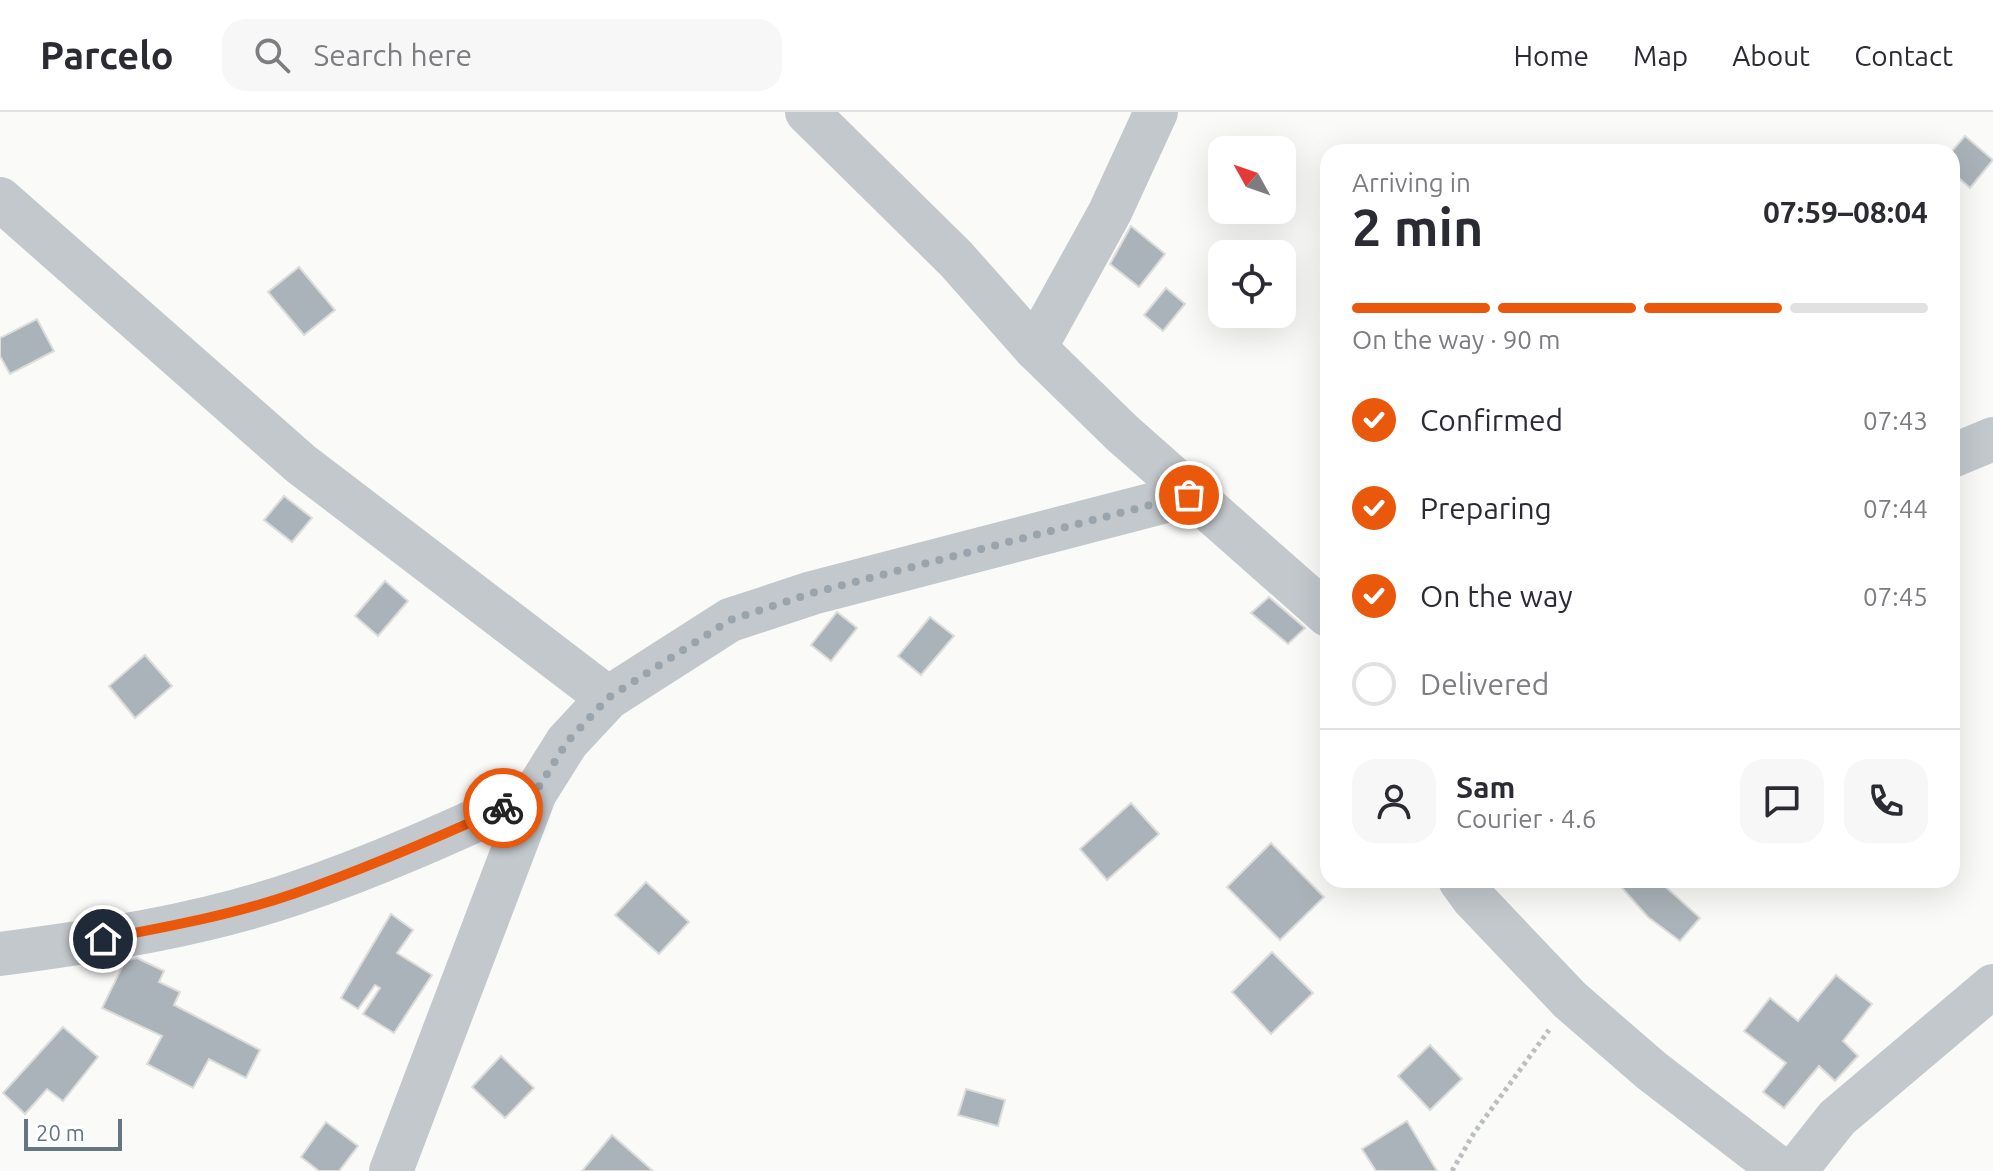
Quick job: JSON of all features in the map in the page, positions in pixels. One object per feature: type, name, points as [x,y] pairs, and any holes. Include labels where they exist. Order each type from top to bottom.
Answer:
[{"type":"street","points":[[807,112],[956,259],[1035,348],[1189,495],[1320,608]]},
{"type":"street","points":[[1035,348],[1110,212],[1156,112]]},
{"type":"street","points":[[0,199],[301,464],[608,698]]},
{"type":"street","points":[[1960,453],[1993,439]]},
{"type":"street","points":[[391,1171],[535,793],[567,742],[608,698],[730,620],[812,593],[1189,495]]},
{"type":"street","points":[[0,954],[187,923],[291,895],[416,848],[535,793]]},
{"type":"street","points":[[1466,888],[1570,1000],[1652,1071],[1782,1171]]},
{"type":"street","points":[[1795,1171],[1837,1118],[1993,986]]},
{"type":"path","points":[[1452,1171],[1474,1133],[1570,1000]]},
{"type":"building","points":[[1965,136],[1993,160],[1970,188],[1960,179],[1958,144]]},
{"type":"building","points":[[1131,226],[1165,254],[1139,287],[1110,264]]},
{"type":"building","points":[[299,267],[335,310],[304,335],[268,292]]},
{"type":"building","points":[[1166,288],[1185,304],[1163,331],[1144,315]]},
{"type":"building","points":[[37,319],[54,351],[10,374],[0,356],[0,338]]},
{"type":"building","points":[[284,496],[312,518],[292,542],[264,520]]},
{"type":"building","points":[[385,581],[408,601],[378,636],[355,616]]},
{"type":"building","points":[[1269,597],[1305,628],[1288,644],[1251,613]]},
{"type":"building","points":[[837,612],[857,628],[831,661],[811,645]]},
{"type":"building","points":[[930,617],[954,636],[921,675],[898,656]]},
{"type":"building","points":[[145,655],[172,686],[135,718],[109,686]]},
{"type":"building","points":[[1131,803],[1159,834],[1107,880],[1080,849]]},
{"type":"building","points":[[1271,843],[1324,897],[1280,940],[1227,887]]},
{"type":"building","points":[[646,882],[689,922],[659,954],[615,915]]},
{"type":"building","points":[[1622,888],[1667,888],[1700,918],[1680,941],[1648,917]]},
{"type":"building","points":[[391,914],[413,930],[397,953],[432,975],[394,1033],[363,1014],[380,988],[375,985],[358,1009],[341,998]]},
{"type":"building","points":[[1272,952],[1313,993],[1271,1034],[1232,992]]},
{"type":"building","points":[[137,958],[164,971],[159,982],[180,992],[174,1005],[260,1050],[246,1078],[209,1059],[193,1088],[147,1064],[162,1036],[102,1008],[125,961]]},
{"type":"building","points":[[1836,975],[1872,1004],[1843,1041],[1858,1056],[1835,1081],[1819,1066],[1784,1108],[1763,1092],[1786,1063],[1744,1031],[1770,998],[1798,1021]]},
{"type":"building","points":[[63,1027],[98,1057],[63,1101],[47,1089],[25,1114],[3,1093]]},
{"type":"building","points":[[1430,1045],[1462,1079],[1430,1110],[1398,1076]]},
{"type":"building","points":[[501,1056],[534,1088],[505,1118],[472,1087]]},
{"type":"building","points":[[966,1089],[1005,1100],[998,1126],[958,1115]]},
{"type":"building","points":[[1407,1121],[1437,1171],[1376,1171],[1362,1149]]},
{"type":"building","points":[[326,1122],[358,1146],[339,1171],[319,1171],[301,1157]]},
{"type":"building","points":[[612,1135],[653,1171],[582,1171]]},
{"type":"way so far","points":[[503,808],[535,793],[567,742],[608,698],[730,620],[812,593],[1189,495]]},
{"type":"route","points":[[103,939],[187,923],[291,895],[416,848],[503,808]]}]
